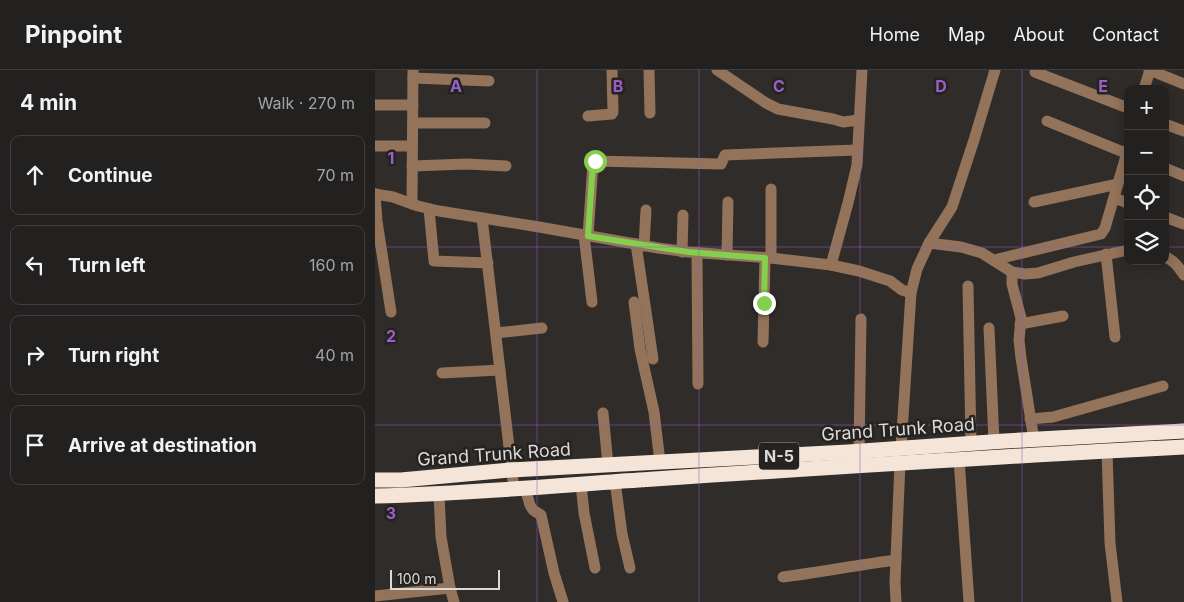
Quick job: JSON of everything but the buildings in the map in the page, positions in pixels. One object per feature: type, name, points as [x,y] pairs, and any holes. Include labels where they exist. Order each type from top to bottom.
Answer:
[{"type":"highway","name":"Grand Trunk Road","points":[[375,496],[439,494],[615,482],[900,456],[971,443],[1184,431]]},
{"type":"highway","name":"Grand Trunk Road","points":[[375,480],[401,480],[511,470],[859,451],[900,456],[959,459],[1184,447]]},
{"type":"street","points":[[588,116],[612,114],[612,70]]},
{"type":"street","points":[[649,70],[650,114]]},
{"type":"street","points":[[717,70],[778,110],[843,122],[859,120]]},
{"type":"street","points":[[831,265],[857,165],[862,70]]},
{"type":"street","points":[[896,602],[895,582],[900,456],[911,293],[917,269],[929,243],[952,207],[995,70]]},
{"type":"street","points":[[1146,85],[1149,70],[1184,84]]},
{"type":"street","points":[[1035,72],[1124,106]]},
{"type":"street","points":[[412,204],[413,74],[489,81]]},
{"type":"street","points":[[375,105],[413,105]]},
{"type":"street","points":[[1047,121],[1124,151]]},
{"type":"street","points":[[413,123],[485,123]]},
{"type":"street","points":[[1169,125],[1184,131]]},
{"type":"street","points":[[375,146],[412,146]]},
{"type":"street","points":[[591,302],[586,235],[593,163],[595,161],[721,164],[725,155],[857,150]]},
{"type":"street","points":[[994,260],[1101,234],[1105,228],[1124,163]]},
{"type":"street","points":[[412,166],[467,164],[506,166]]},
{"type":"street","points":[[1169,170],[1184,176]]},
{"type":"street","points":[[1034,202],[1118,184]]},
{"type":"street","points":[[763,342],[771,189]]},
{"type":"street","points":[[391,312],[377,221],[375,194],[429,209],[682,252],[831,265],[859,271],[890,281],[902,290],[911,293]]},
{"type":"street","points":[[1114,198],[1124,202]]},
{"type":"street","points":[[727,255],[728,202]]},
{"type":"street","points":[[429,209],[434,261],[488,263]]},
{"type":"street","points":[[646,210],[640,245],[653,358]]},
{"type":"street","points":[[682,252],[683,215]]},
{"type":"street","points":[[482,218],[511,470],[529,505],[541,515],[554,573],[563,602]]},
{"type":"street","points":[[1169,218],[1184,224]]},
{"type":"street","points":[[929,243],[982,252],[1013,272],[1025,274],[1038,273],[1124,251]]},
{"type":"street","points":[[697,253],[699,324]]},
{"type":"street","points":[[697,253],[699,384]]},
{"type":"street","points":[[1106,254],[1115,337]]},
{"type":"street","points":[[1169,259],[1178,266],[1184,275]]},
{"type":"street","points":[[1013,272],[1012,284],[1021,318],[1019,340],[1034,440]]},
{"type":"street","points":[[968,286],[971,443]]},
{"type":"street","points":[[634,302],[640,349],[654,412],[660,462]]},
{"type":"street","points":[[1020,324],[1063,316]]},
{"type":"street","points":[[859,451],[861,319]]},
{"type":"street","points":[[496,333],[543,328]]},
{"type":"street","points":[[989,328],[995,442]]},
{"type":"street","points":[[442,373],[500,370]]},
{"type":"street","points":[[1031,419],[1053,417],[1163,386]]},
{"type":"street","points":[[603,413],[608,465]]},
{"type":"street","points":[[1107,451],[1110,543],[1117,602]]},
{"type":"street","points":[[959,459],[969,602]]},
{"type":"street","points":[[615,482],[622,534],[630,568]]},
{"type":"street","points":[[581,484],[595,568]]},
{"type":"street","points":[[439,494],[441,537],[454,602]]},
{"type":"street","points":[[783,577],[815,573],[858,564],[896,560]]},
{"type":"street","points":[[375,596],[450,588]]},
{"type":"route","points":[[595,161],[593,163],[588,236],[688,252],[765,258],[764,303]]}]
